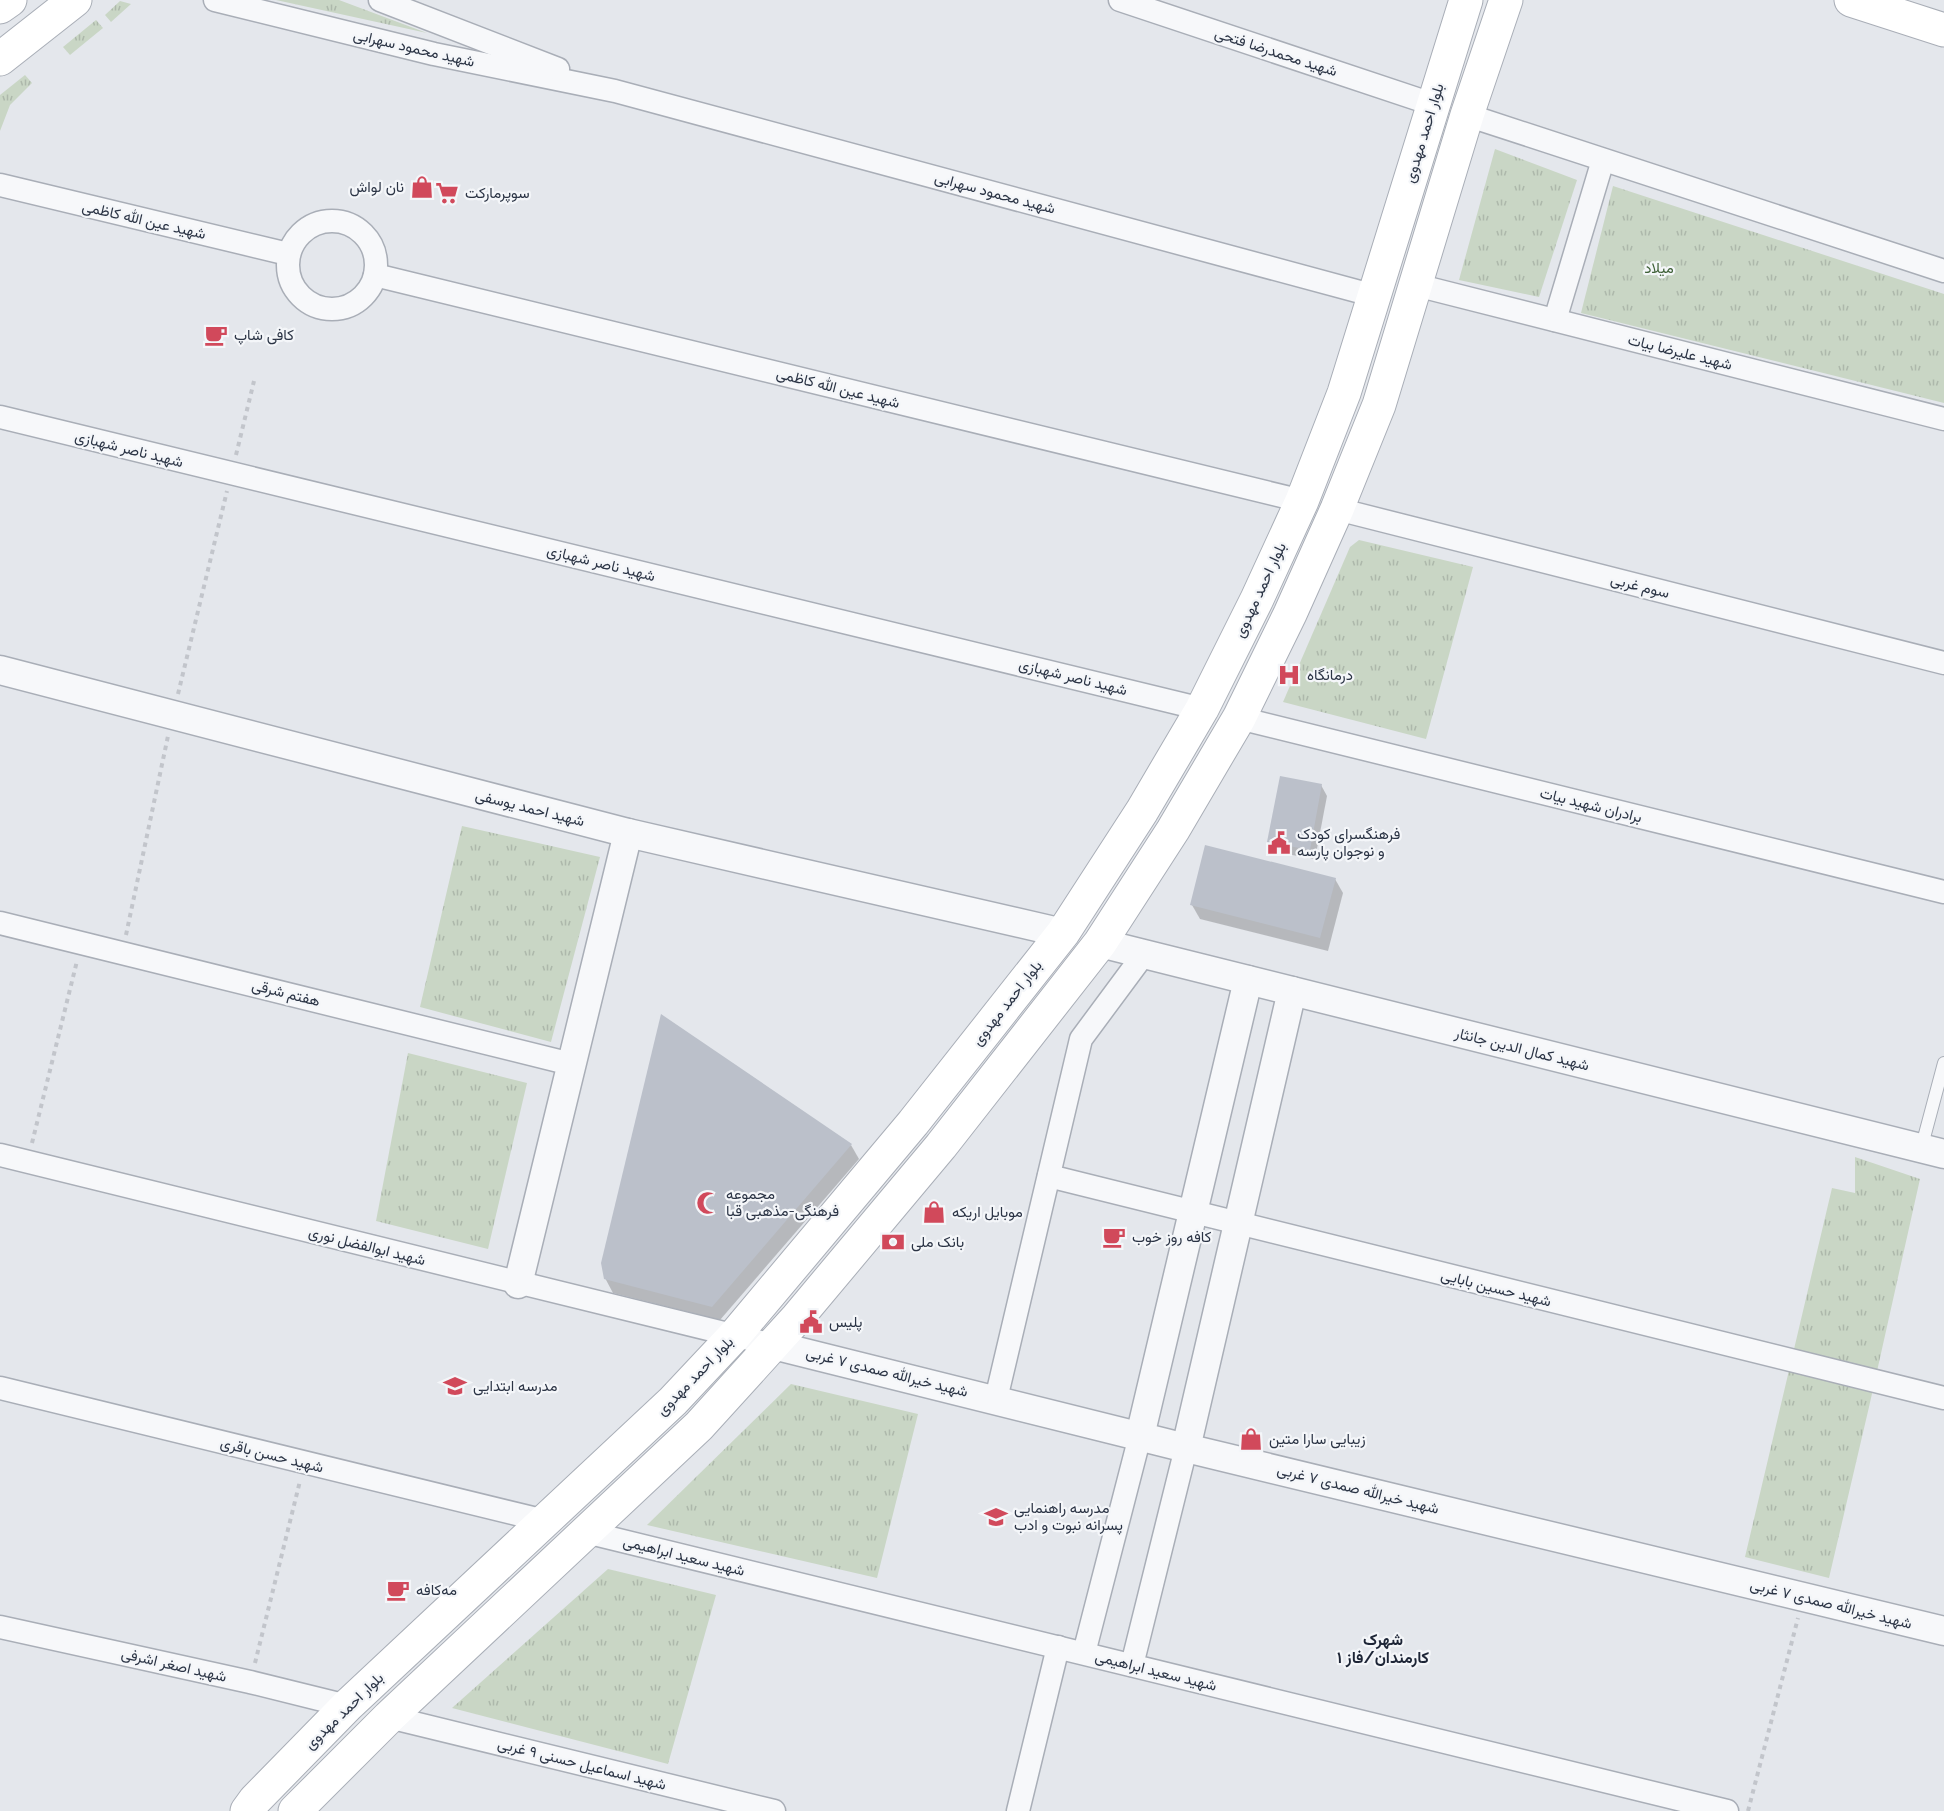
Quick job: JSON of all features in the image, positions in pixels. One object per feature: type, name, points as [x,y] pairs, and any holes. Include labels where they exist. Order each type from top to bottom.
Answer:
[{"type":"main road","points":[[0,8],[10,0]]},
{"type":"main road","points":[[0,59],[75,0]]},
{"type":"main road","name":"بلوار احمد مهدوی","points":[[247,1811],[347,1706],[673,1401],[735,1335],[913,1123],[1063,933],[1142,811],[1202,709],[1257,599],[1302,501],[1344,393],[1466,0]]},
{"type":"main road","points":[[295,1811],[389,1717],[699,1426],[773,1345],[941,1146],[1100,943],[1173,830],[1239,718],[1290,614],[1337,509],[1379,405],[1467,115],[1506,0]]},
{"type":"main road","points":[[1851,0],[1944,30]]},
{"type":"main road","points":[[1302,501],[1337,509]]},
{"type":"main road","points":[[1063,933],[1100,943]]},
{"type":"street","name":"شهید محمود سهرابی","points":[[215,0],[434,54],[615,91],[1375,296]]},
{"type":"street","name":"شهید محمود سهرابی","points":[[380,0],[615,91]]},
{"type":"street","name":"شهید محمدرضا فتحی","points":[[1120,0],[1432,104]]},
{"type":"street","points":[[434,54],[443,50],[449,42],[449,33],[444,24]]},
{"type":"street","points":[[1467,115],[1944,271]]},
{"type":"street","points":[[1555,320],[1603,160]]},
{"type":"street","name":"شهید عین الله کاظمی","points":[[0,185],[288,254]]},
{"type":"street","points":[[342,221],[362,233],[370,242],[376,264],[375,275],[364,296],[355,303],[333,309],[321,308],[301,297],[293,288],[289,277],[288,254],[292,243],[308,227],[319,222],[342,221]]},
{"type":"street","name":"شهید عین الله کاظمی","points":[[375,275],[1302,501]]},
{"type":"street","name":"شهید علیرضا بیات","points":[[1416,285],[1944,419]]},
{"type":"street","name":"شهید ناصر شهبازی","points":[[0,417],[1202,709]]},
{"type":"street","name":"سوم غربی","points":[[1337,509],[1944,663]]},
{"type":"street","name":"شهید احمد یوسفی","points":[[0,670],[628,833],[1063,933]]},
{"type":"street","name":"برادران شهید بیات","points":[[1239,718],[1944,892]]},
{"type":"street","points":[[518,1284],[628,833]]},
{"type":"street","name":"هفتم شرقی","points":[[0,923],[571,1064]]},
{"type":"street","name":"شهید کمال الدین جانثار","points":[[1100,943],[1933,1152]]},
{"type":"street","points":[[996,1399],[1081,1039],[1144,954]]},
{"type":"street","points":[[1084,1653],[1140,1436],[1248,980]]},
{"type":"street","points":[[1132,1665],[1186,1448],[1292,991]]},
{"type":"street","name":"شهید ابوالفضل نوری","points":[[0,1155],[773,1345]]},
{"type":"street","name":"شهید حسین بابایی","points":[[1049,1176],[1944,1398]]},
{"type":"street","name":"شهید خیرالله صمدی ۷ غربی","points":[[773,1345],[1186,1448],[1944,1631]]},
{"type":"street","name":"شهید حسن باقری","points":[[0,1388],[544,1521]]},
{"type":"street","name":"شهید سعید ابراهیمی","points":[[586,1532],[1726,1811]]},
{"type":"street","name":"شهید اصغر اشرفی","points":[[0,1627],[250,1682],[347,1706]]},
{"type":"street","points":[[1018,1811],[1058,1647]]},
{"type":"street","name":"شهید اسماعیل حسنی ۹ غربی","points":[[389,1717],[774,1811]]},
{"type":"lane","points":[[1933,1152],[1944,1063]]},
{"type":"path","points":[[122,953],[172,716],[254,381]]},
{"type":"path","points":[[27,1162],[81,943]]},
{"type":"path","points":[[250,1682],[304,1462]]},
{"type":"path","points":[[1748,1811],[1803,1597]]},
{"type":"green space","points":[[276,0],[339,0],[427,33]]},
{"type":"green space","points":[[120,1],[131,4],[111,22],[105,15]]},
{"type":"green space","points":[[96,20],[103,28],[70,55],[63,47]]},
{"type":"green space","points":[[25,75],[32,83],[10,105],[0,131],[0,95]]},
{"type":"green space","points":[[1495,149],[1577,180],[1539,297],[1459,280]]},
{"type":"green space","name":"میلاد","points":[[1613,186],[1944,294],[1944,403],[1581,313]]},
{"type":"green space","points":[[1359,540],[1473,567],[1426,739],[1283,702],[1350,547]]},
{"type":"green space","points":[[462,826],[600,857],[551,1042],[420,1007]]},
{"type":"green space","points":[[408,1053],[527,1083],[488,1249],[376,1221]]},
{"type":"green space","points":[[1855,1157],[1920,1179],[1829,1578],[1745,1557],[1832,1188],[1855,1193]]},
{"type":"green space","points":[[791,1384],[918,1414],[877,1578],[647,1525]]},
{"type":"green space","points":[[608,1569],[716,1595],[668,1764],[452,1708]]},
{"type":"building","points":[[1280,776],[1322,784],[1310,850],[1267,842]]},
{"type":"building","points":[[1205,845],[1336,878],[1320,938],[1190,905]]},
{"type":"building","name":"مجموعه فرهنگی-مذهبی قبا","points":[[661,1014],[852,1144],[712,1307],[604,1279],[601,1263]]},
{"type":"place","name":"نان لواش","points":[[422,187]]},
{"type":"place","name":"سوپرمارکت","points":[[447,193]]},
{"type":"place","name":"کافی شاپ","points":[[216,335]]},
{"type":"place","name":"درمانگاه","points":[[1289,675]]},
{"type":"place","name":"فرهنگسرای کودک و نوجوان پارسه","points":[[1279,843]]},
{"type":"place","name":"مجموعه فرهنگی-مذهبی قبا","points":[[708,1203]]},
{"type":"place","name":"موبایل اریکه","points":[[934,1212]]},
{"type":"place","name":"کافه روز خوب","points":[[1114,1237]]},
{"type":"place","name":"بانک ملی","points":[[893,1242]]},
{"type":"place","name":"پلیس","points":[[811,1322]]},
{"type":"place","name":"مدرسه ابتدایی","points":[[455,1386]]},
{"type":"place","name":"زیبایی سارا متین","points":[[1251,1439]]},
{"type":"place","name":"مدرسه راهنمایی پسرانه نبوت و ادب","points":[[996,1517]]},
{"type":"place","name":"مه‌کافه","points":[[398,1590]]},
{"type":"district","name":"شهرک کارمندان/فاز ۱","points":[[1383,1648]]}]
